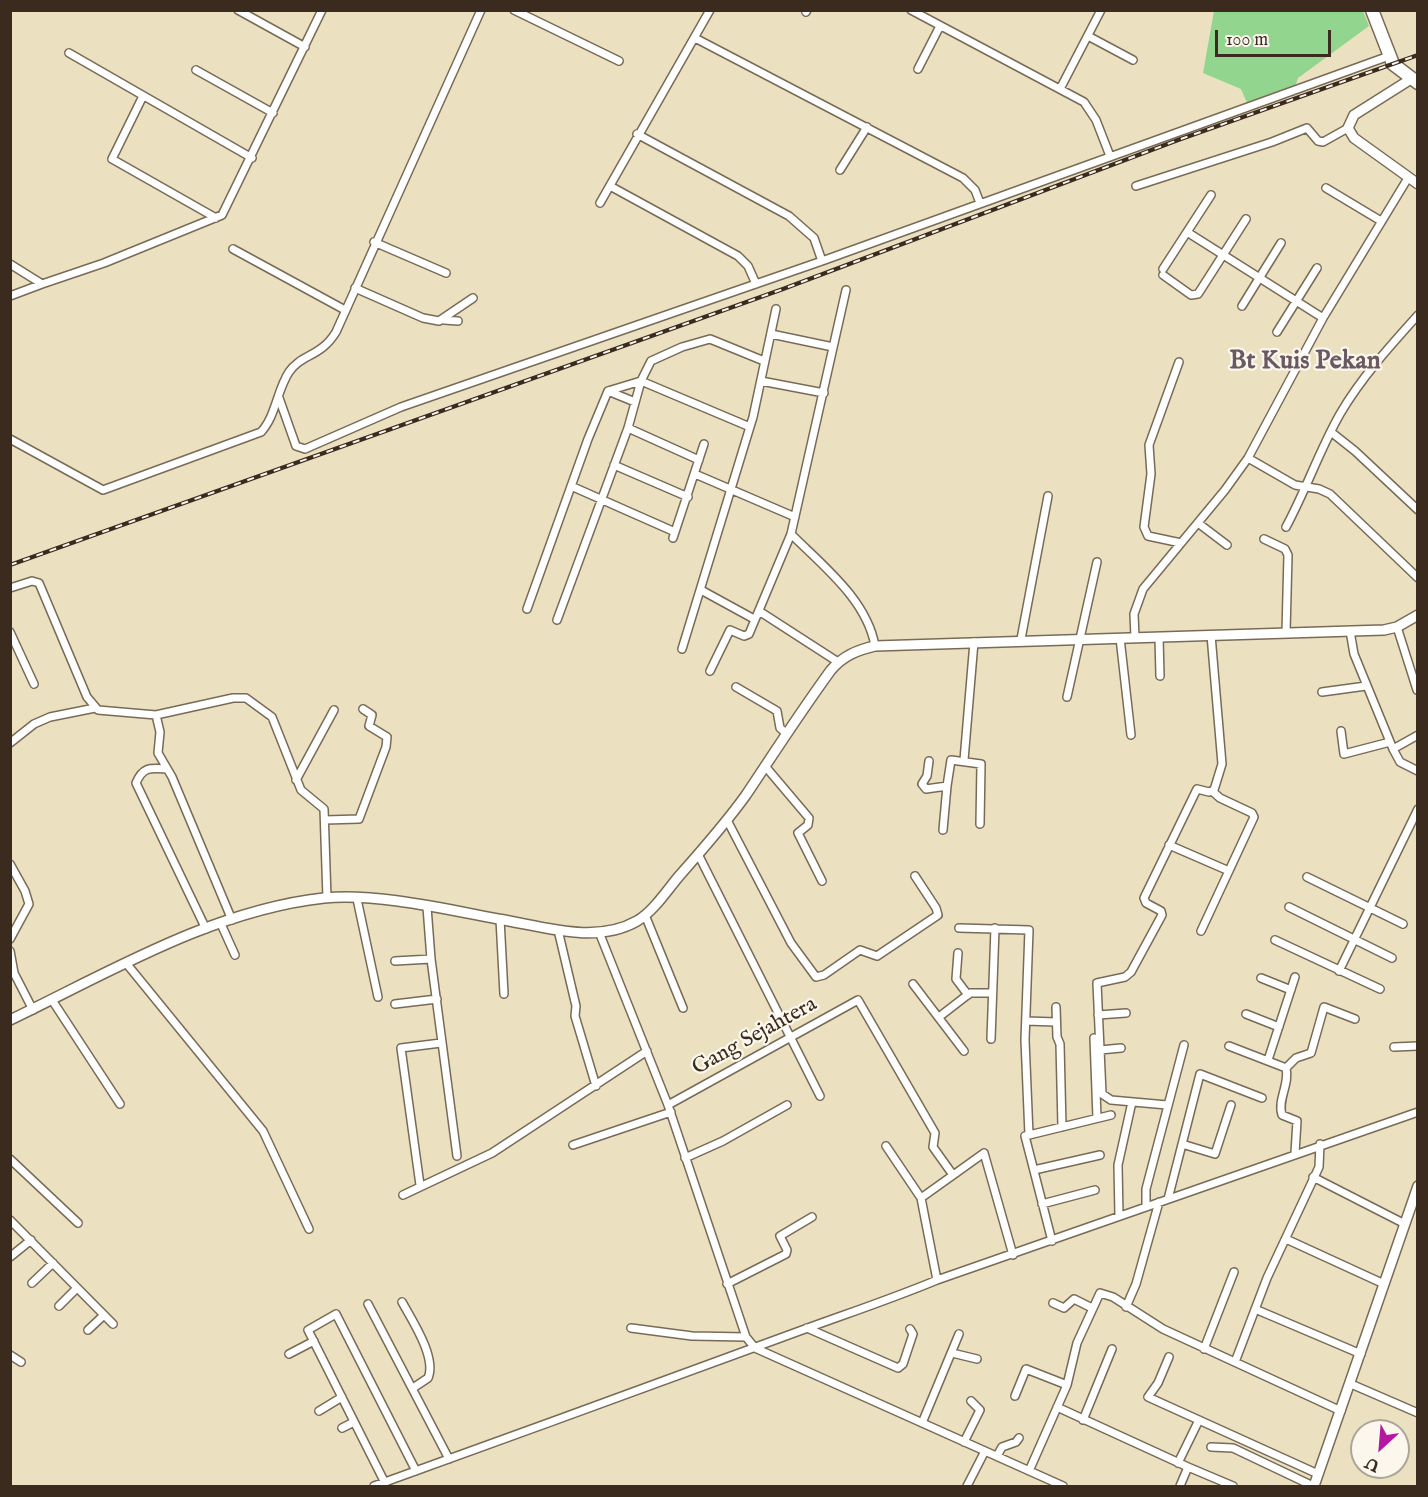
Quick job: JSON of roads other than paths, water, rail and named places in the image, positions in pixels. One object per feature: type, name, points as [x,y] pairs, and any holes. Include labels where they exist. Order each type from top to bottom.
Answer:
[{"type":"highway","points":[[1372,10],[1393,64],[1414,81]]},
{"type":"street","points":[[238,10],[305,47]]},
{"type":"street","points":[[10,296],[104,263],[216,218],[225,211],[322,10]]},
{"type":"street","points":[[10,439],[103,490],[261,432],[279,398],[288,373],[296,364],[320,351],[330,342],[481,10]]},
{"type":"street","points":[[514,10],[619,61]]},
{"type":"street","points":[[600,203],[710,10]]},
{"type":"street","points":[[911,10],[1060,89],[1090,108],[1110,156]]},
{"type":"street","points":[[1060,89],[1101,10]]},
{"type":"street","points":[[918,69],[940,26]]},
{"type":"street","points":[[1088,36],[1133,60]]},
{"type":"street","points":[[695,38],[963,178],[975,190],[980,203]]},
{"type":"street","points":[[69,53],[252,158]]},
{"type":"street","points":[[279,398],[296,446],[305,449],[401,406],[822,261],[1389,56]]},
{"type":"street","points":[[196,70],[273,113]]},
{"type":"street","points":[[1136,186],[1272,142],[1307,128],[1318,141],[1323,142],[1348,128],[1354,115],[1414,81]]},
{"type":"street","points":[[143,96],[112,159],[216,218]]},
{"type":"street","points":[[840,170],[867,127]]},
{"type":"street","points":[[1348,128],[1354,138],[1418,184]]},
{"type":"street","points":[[638,134],[789,216],[814,238],[822,261]]},
{"type":"street","points":[[1135,637],[1134,614],[1138,598],[1148,582],[1198,523],[1248,458],[1323,318],[1408,178]]},
{"type":"street","points":[[609,186],[734,253],[746,262],[756,284]]},
{"type":"street","points":[[1326,188],[1381,221]]},
{"type":"street","points":[[1211,195],[1163,272],[1195,295],[1200,292],[1224,257],[1246,219]]},
{"type":"street","points":[[1187,232],[1294,302],[1323,318]]},
{"type":"street","points":[[374,242],[446,273]]},
{"type":"street","points":[[1242,306],[1281,243]]},
{"type":"street","points":[[233,249],[345,310]]},
{"type":"street","points":[[10,264],[42,284]]},
{"type":"street","points":[[1277,332],[1317,268]]},
{"type":"street","points":[[355,288],[423,318],[439,321],[446,319],[473,298]]},
{"type":"street","points":[[355,288],[417,314],[458,321]]},
{"type":"street","points":[[710,671],[729,631],[734,629],[747,635],[791,534],[846,290]]},
{"type":"street","points":[[682,649],[750,427],[776,309]]},
{"type":"street","points":[[1286,527],[1307,488],[1331,432],[1349,401],[1393,343],[1418,315]]},
{"type":"street","points":[[771,334],[833,347]]},
{"type":"street","points":[[557,620],[628,428],[641,381],[654,357],[707,339],[764,361]]},
{"type":"street","points":[[1179,362],[1149,446],[1151,474],[1144,526],[1148,537],[1181,543]]},
{"type":"street","points":[[608,391],[641,381],[750,427]]},
{"type":"street","points":[[760,381],[824,393]]},
{"type":"street","points":[[608,391],[635,402]]},
{"type":"street","points":[[527,609],[608,391]]},
{"type":"street","points":[[628,428],[699,460]]},
{"type":"street","points":[[1331,432],[1355,451],[1418,510]]},
{"type":"street","points":[[571,486],[674,535],[704,444]]},
{"type":"street","points":[[1248,458],[1284,479],[1307,488],[1319,489],[1334,498],[1418,578]]},
{"type":"street","points":[[614,465],[688,497]]},
{"type":"street","points":[[695,474],[795,518]]},
{"type":"street","points":[[1021,639],[1048,496]]},
{"type":"street","points":[[1198,523],[1227,545]]},
{"type":"street","points":[[791,534],[831,573],[867,618],[875,646]]},
{"type":"street","points":[[1264,539],[1285,549],[1288,555],[1286,632]]},
{"type":"street","points":[[1067,697],[1082,638],[1097,562]]},
{"type":"street","points":[[10,588],[32,581],[39,583],[87,697],[95,708]]},
{"type":"street","points":[[701,590],[754,619]]},
{"type":"street","points":[[759,610],[838,662]]},
{"type":"street","points":[[10,1020],[126,963],[206,929],[282,906],[327,898],[428,907],[558,930],[599,933],[624,927],[645,915],[727,820],[838,662],[860,649],[875,646],[1021,639],[1350,631],[1397,627],[1418,615]]},
{"type":"street","points":[[1397,627],[1417,690]]},
{"type":"street","points":[[1350,631],[1354,654],[1391,746],[1400,762],[1418,771]]},
{"type":"street","points":[[10,632],[34,684]]},
{"type":"street","points":[[1211,635],[1222,764],[1212,791]]},
{"type":"street","points":[[1159,637],[1160,676]]},
{"type":"street","points":[[1120,638],[1131,735]]},
{"type":"street","points":[[964,760],[975,642]]},
{"type":"street","points":[[1322,692],[1366,686]]},
{"type":"street","points":[[736,687],[777,711],[780,728],[787,734]]},
{"type":"street","points":[[12,740],[34,724],[50,717],[95,708],[156,715],[233,698],[246,698],[263,708],[272,717],[296,780],[306,796],[323,807],[327,898]]},
{"type":"street","points":[[325,820],[359,819],[386,747],[387,737],[369,726],[372,715],[363,709]]},
{"type":"street","points":[[296,780],[334,710]]},
{"type":"street","points":[[156,715],[160,732],[159,753],[232,920]]},
{"type":"street","points":[[1341,731],[1344,754],[1391,746],[1418,735]]},
{"type":"street","points":[[943,830],[950,760],[981,764],[980,824]]},
{"type":"street","points":[[928,761],[923,786],[927,789],[947,786]]},
{"type":"street","points":[[765,765],[809,818],[808,825],[798,833],[822,881]]},
{"type":"street","points":[[167,769],[147,768],[141,772],[136,783],[206,929]]},
{"type":"street","points":[[1167,1105],[1111,1100],[1102,1094],[1098,982],[1128,976],[1160,920],[1161,911],[1143,901],[1197,789],[1212,791],[1220,798],[1252,813],[1254,817],[1201,931]]},
{"type":"street","points":[[1339,971],[1418,809]]},
{"type":"street","points":[[727,820],[791,943],[816,977],[824,975],[860,950],[877,956],[938,915],[936,908],[915,876]]},
{"type":"street","points":[[1169,845],[1229,871]]},
{"type":"street","points":[[698,854],[820,1096]]},
{"type":"street","points":[[10,864],[25,891],[29,904],[10,939]]},
{"type":"street","points":[[1307,877],[1403,924]]},
{"type":"street","points":[[357,899],[378,997]]},
{"type":"street","points":[[428,907],[431,959],[457,1156]]},
{"type":"street","points":[[1288,907],[1392,958]]},
{"type":"street","points":[[645,915],[683,1008]]},
{"type":"street","points":[[500,919],[504,994]]},
{"type":"street","points":[[222,924],[235,956]]},
{"type":"street","points":[[959,928],[1029,930],[1026,1021],[1029,1135]]},
{"type":"street","points":[[991,1039],[995,928]]},
{"type":"street","points":[[558,930],[576,1006],[575,1016],[596,1086]]},
{"type":"street","points":[[599,933],[670,1109],[746,1337],[755,1348],[1063,1486]]},
{"type":"street","points":[[1275,940],[1380,989]]},
{"type":"street","points":[[10,951],[14,973],[33,1010]]},
{"type":"street","points":[[958,953],[956,979],[968,995]]},
{"type":"street","points":[[395,961],[431,959]]},
{"type":"street","points":[[126,963],[263,1131],[309,1229]]},
{"type":"street","points":[[1268,1060],[1295,977]]},
{"type":"street","points":[[1262,978],[1291,990]]},
{"type":"street","points":[[913,984],[964,1051]]},
{"type":"street","points":[[939,1017],[968,995],[992,993]]},
{"type":"street","points":[[395,1005],[437,999]]},
{"type":"street","points":[[52,1000],[120,1104]]},
{"type":"street","name":"Gang Sejahtera","points":[[573,1145],[670,1109],[858,1000],[935,1133],[933,1147],[952,1175]]},
{"type":"street","points":[[1056,1007],[1060,1044],[1062,1127]]},
{"type":"street","points":[[1286,1068],[1296,1058],[1311,1053],[1324,1007],[1355,1019]]},
{"type":"street","points":[[1098,1015],[1126,1013]]},
{"type":"street","points":[[1246,1014],[1279,1027]]},
{"type":"street","points":[[1026,1021],[1056,1022]]},
{"type":"street","points":[[1094,1038],[1097,1118]]},
{"type":"street","points":[[420,1185],[401,1048],[441,1043]]},
{"type":"street","points":[[1146,1207],[1146,1188],[1184,1045]]},
{"type":"street","points":[[1229,1046],[1286,1068]]},
{"type":"street","points":[[1394,1047],[1418,1046]]},
{"type":"street","points":[[1100,1050],[1121,1048]]},
{"type":"street","points":[[403,1195],[492,1153],[647,1052]]},
{"type":"street","points":[[1286,1068],[1288,1079],[1280,1108],[1282,1115],[1297,1121],[1295,1153]]},
{"type":"street","points":[[1168,1199],[1200,1074],[1262,1098]]},
{"type":"street","points":[[1119,1216],[1118,1165],[1132,1102]]},
{"type":"street","points":[[1182,1144],[1215,1154],[1231,1105]]},
{"type":"street","points":[[685,1158],[723,1141],[787,1106]]},
{"type":"street","points":[[374,1486],[807,1328],[866,1309],[937,1281],[1320,1144],[1418,1112]]},
{"type":"street","points":[[1052,1241],[1025,1136],[1111,1115]]},
{"type":"street","points":[[1235,1362],[1255,1309],[1321,1157],[1320,1144]]},
{"type":"street","points":[[886,1146],[921,1198],[937,1281]]},
{"type":"street","points":[[921,1198],[983,1153],[987,1155],[1012,1255]]},
{"type":"street","points":[[1034,1170],[1100,1155]]},
{"type":"street","points":[[10,1159],[78,1223]]},
{"type":"street","points":[[1313,1177],[1405,1224]]},
{"type":"street","points":[[1211,1447],[1233,1448],[1314,1486],[1418,1186]]},
{"type":"street","points":[[1042,1204],[1095,1190]]},
{"type":"street","points":[[1126,1307],[1136,1284],[1159,1202]]},
{"type":"street","points":[[727,1284],[786,1254],[787,1250],[780,1236],[812,1217]]},
{"type":"street","points":[[10,1220],[113,1324]]},
{"type":"street","points":[[1286,1239],[1384,1284]]},
{"type":"street","points":[[10,1257],[31,1240]]},
{"type":"street","points":[[33,1283],[53,1263]]},
{"type":"street","points":[[1204,1349],[1234,1272]]},
{"type":"street","points":[[59,1306],[77,1288]]},
{"type":"street","points":[[1029,1471],[1067,1384],[1077,1343],[1100,1293],[1113,1297],[1150,1322],[1204,1349],[1341,1411]]},
{"type":"street","points":[[1053,1303],[1064,1308],[1074,1299],[1092,1308]]},
{"type":"street","points":[[402,1302],[421,1335],[430,1365],[428,1378],[413,1388]]},
{"type":"street","points":[[368,1304],[449,1459]]},
{"type":"street","points":[[1255,1309],[1361,1354]]},
{"type":"street","points":[[385,1483],[308,1330],[336,1314],[416,1471]]},
{"type":"street","points":[[88,1330],[104,1316]]},
{"type":"street","points":[[631,1328],[692,1336],[746,1337]]},
{"type":"street","points":[[807,1328],[898,1368],[903,1364],[913,1334],[910,1329]]},
{"type":"street","points":[[922,1423],[959,1334]]},
{"type":"street","points":[[289,1354],[314,1341]]},
{"type":"street","points":[[1083,1420],[1112,1348]]},
{"type":"street","points":[[951,1353],[977,1359]]},
{"type":"street","points":[[10,1355],[21,1362]]},
{"type":"street","points":[[1169,1357],[1158,1383],[1148,1397],[1318,1474]]},
{"type":"street","points":[[1015,1396],[1027,1369],[1067,1384]]},
{"type":"street","points":[[1351,1384],[1418,1413]]},
{"type":"street","points":[[319,1411],[342,1397]]},
{"type":"street","points":[[964,1442],[980,1410],[971,1401]]},
{"type":"street","points":[[1057,1407],[1233,1486]]},
{"type":"street","points":[[1178,1463],[1199,1420]]},
{"type":"street","points":[[342,1428],[354,1422]]},
{"type":"street","points":[[997,1456],[1002,1447],[1016,1442],[1019,1438]]},
{"type":"street","points":[[967,1486],[984,1451]]},
{"type":"street","points":[[1180,1486],[1188,1467]]},
{"type":"railway","points":[[10,565],[783,289],[1178,140],[1418,55]]},
{"type":"district","name":"Bt Kuis Pekan","points":[[1305,363]]}]
